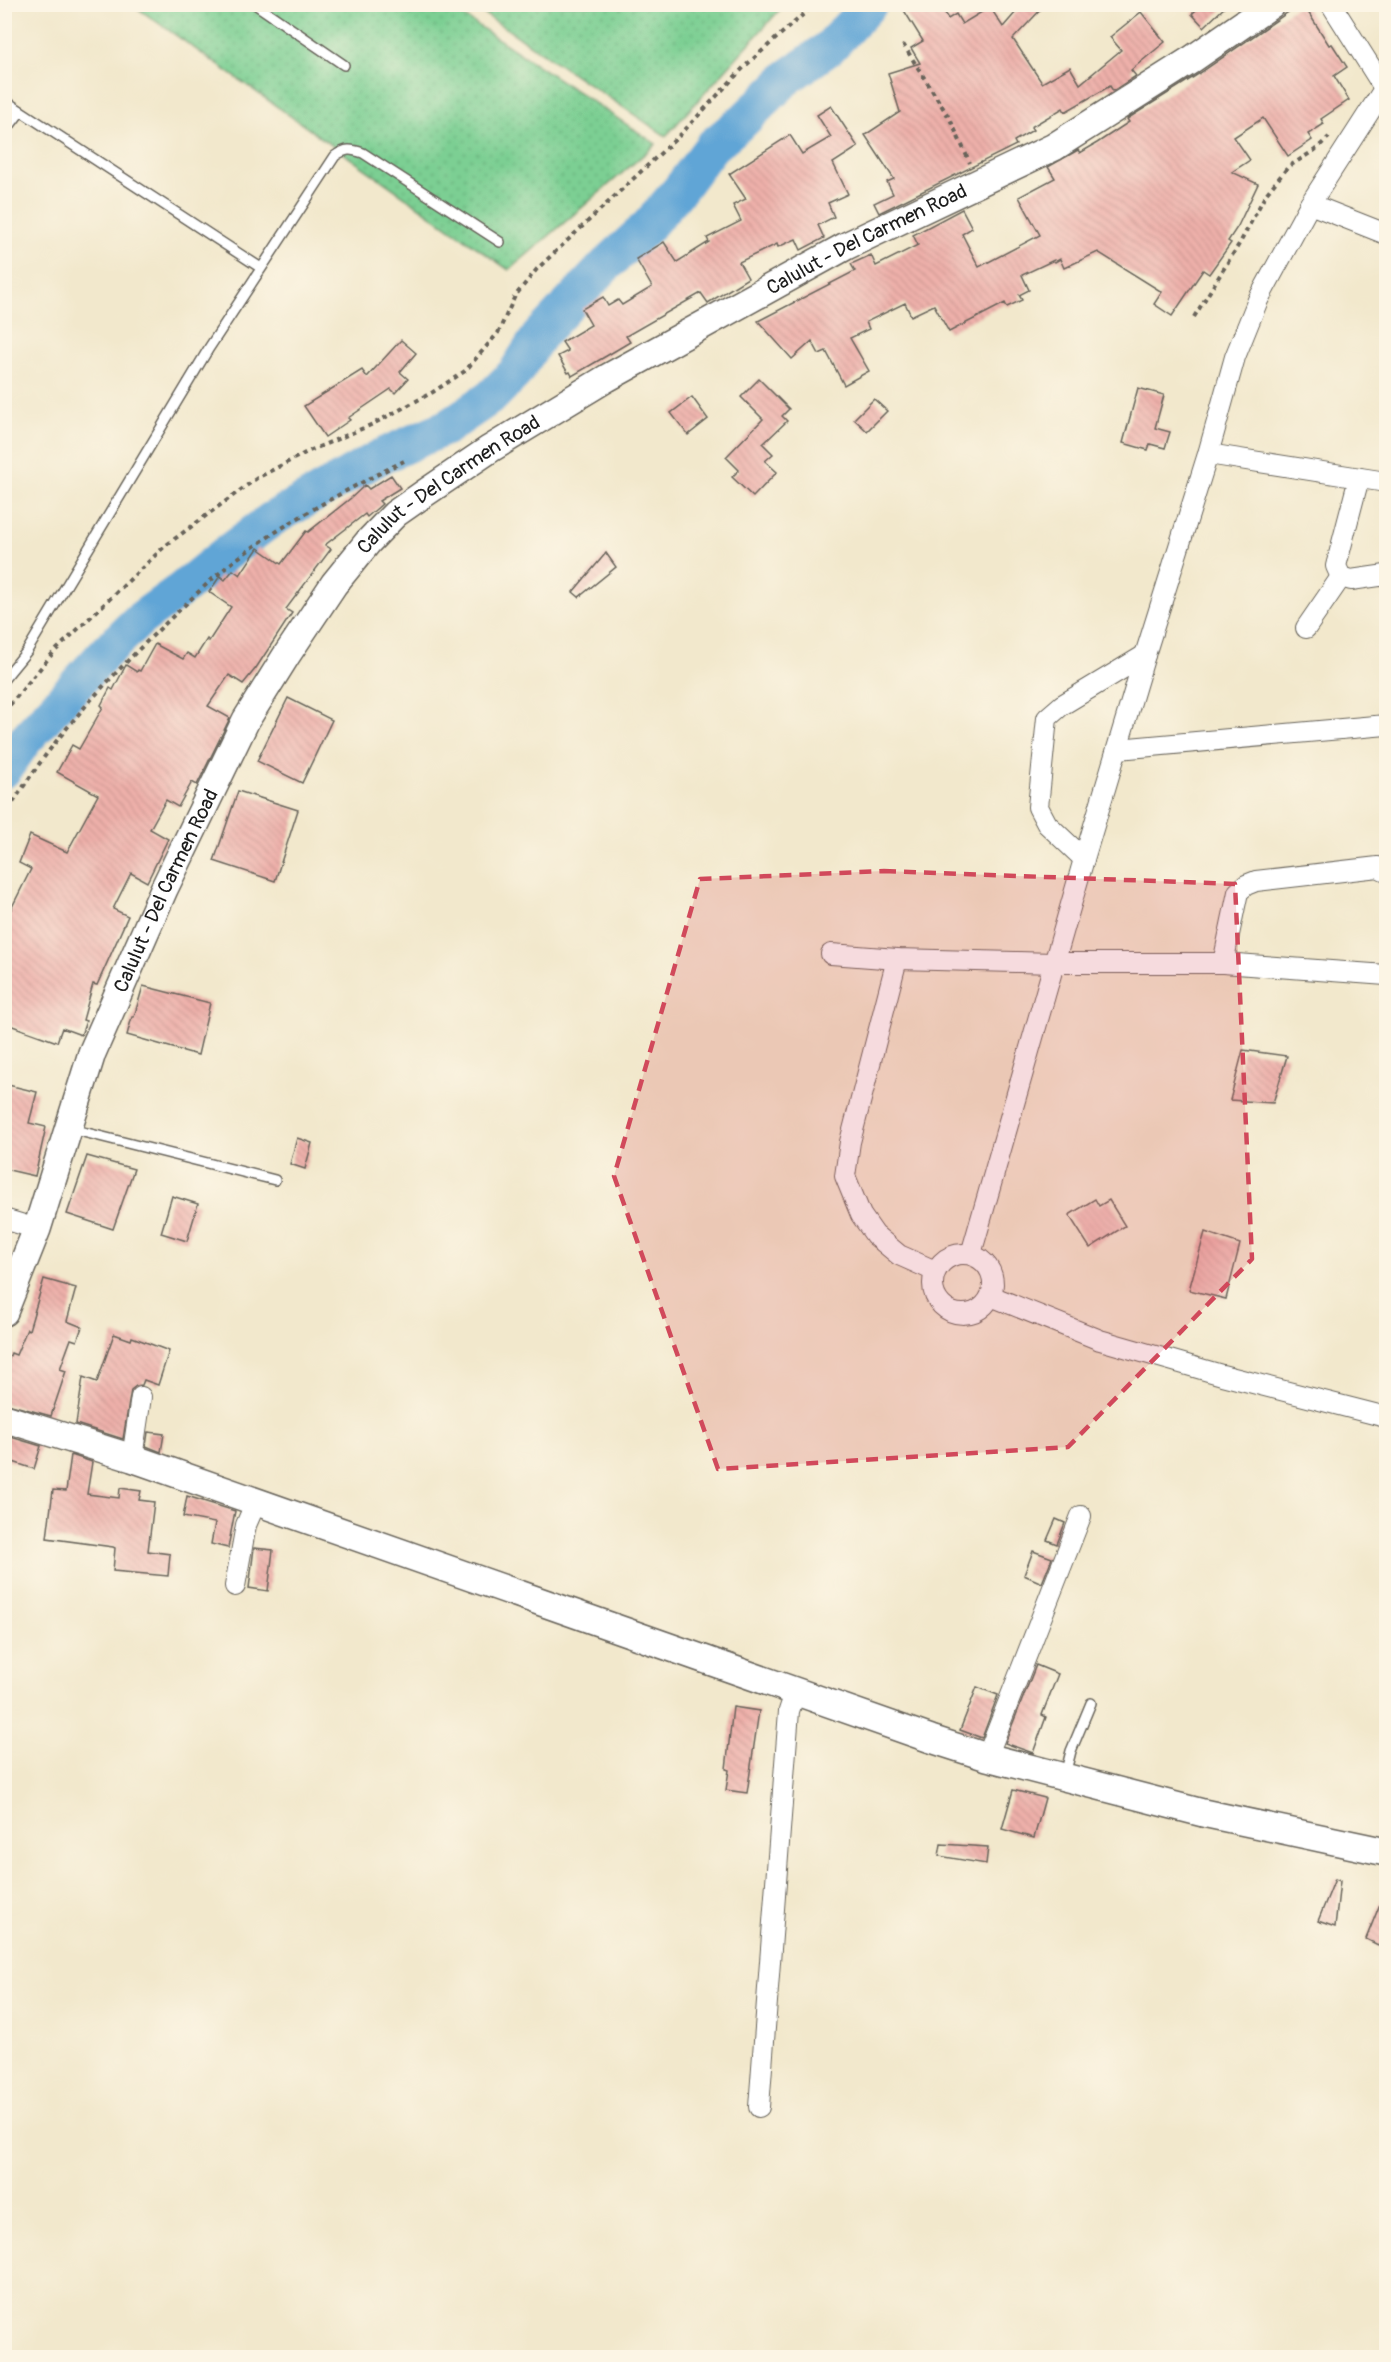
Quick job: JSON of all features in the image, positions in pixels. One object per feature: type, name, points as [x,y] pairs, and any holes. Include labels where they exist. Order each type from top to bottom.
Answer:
[{"type":"main road","name":"Calulut - Del Carmen Road","points":[[4,1312],[37,1229],[92,1053],[164,889],[246,720],[322,602],[368,542],[395,514],[490,449],[607,378],[846,246],[1054,147],[1191,60],[1272,4]]},
{"type":"main road","points":[[4,1418],[132,1458],[987,1757],[1203,1814],[1386,1852]]},
{"type":"street","points":[[971,1254],[1084,859],[1208,454],[1235,357],[1258,300],[1310,204],[1385,87],[1331,4]]},
{"type":"street","points":[[1310,204],[1386,234]]},
{"type":"street","points":[[1208,454],[1386,482]]},
{"type":"street","points":[[1341,578],[1336,566],[1359,478]]},
{"type":"street","points":[[1341,578],[1351,580],[1386,575]]},
{"type":"street","points":[[1306,628],[1341,578]]},
{"type":"street","points":[[1084,859],[1047,824],[1038,807],[1047,718],[1062,705],[1145,655]]},
{"type":"street","points":[[1118,749],[1386,725]]},
{"type":"street","points":[[1223,963],[1238,892],[1246,885],[1256,880],[1378,867],[1386,871]]},
{"type":"street","points":[[831,954],[897,959],[1054,963],[1223,963],[1386,975]]},
{"type":"street","points":[[897,959],[850,1142],[845,1176],[861,1215],[875,1235],[899,1255],[935,1271]]},
{"type":"street","points":[[4,1219],[37,1229]]},
{"type":"street","points":[[956,1254],[971,1254],[986,1263],[993,1279],[991,1296],[981,1308],[966,1314],[951,1311],[939,1302],[932,1287],[935,1271],[943,1260],[956,1254]]},
{"type":"street","points":[[991,1296],[1100,1340],[1222,1375],[1386,1417]]},
{"type":"street","points":[[132,1458],[141,1397]]},
{"type":"street","points":[[234,1586],[246,1525],[256,1502]]},
{"type":"street","points":[[987,1757],[1081,1516]]},
{"type":"street","points":[[759,2107],[789,1711],[796,1690]]},
{"type":"lane","points":[[255,4],[344,65]]},
{"type":"lane","points":[[4,100],[261,268]]},
{"type":"lane","points":[[4,133],[20,112]]},
{"type":"lane","points":[[4,679],[27,651],[203,358],[331,160],[343,150],[352,149],[363,153],[500,242]]},
{"type":"lane","points":[[69,1128],[275,1180]]},
{"type":"lane","points":[[1065,1777],[1071,1751],[1091,1703]]},
{"type":"path","points":[[4,712],[53,653],[165,546],[257,478],[307,452],[373,424],[465,372],[498,333],[515,296],[537,269],[680,135],[746,66],[815,4]]},
{"type":"path","points":[[903,44],[950,120],[980,183]]},
{"type":"path","points":[[1194,316],[1241,241],[1266,194],[1288,167],[1315,150],[1336,129]]},
{"type":"path","points":[[4,818],[21,789],[78,715],[136,651],[199,591],[242,555],[327,500],[404,461]]},
{"type":"highlighted area","points":[[884,871],[1235,884],[1252,1259],[1068,1447],[718,1469],[614,1176],[700,879]]},
{"type":"green space","points":[[133,5],[447,5],[656,144],[509,270]]},
{"type":"green space","points":[[471,5],[784,5],[666,136]]},
{"type":"building","points":[[900,4],[939,4],[948,19],[956,14],[962,24],[990,7],[1003,27],[1023,4],[1046,4],[1013,39],[1042,83],[1070,67],[1080,84],[1121,50],[1110,37],[1141,12],[1165,42],[1131,70],[1136,76],[1113,91],[1110,86],[1065,112],[1063,108],[1031,127],[1033,130],[1014,141],[1016,145],[879,213],[874,203],[893,194],[887,182],[894,179],[865,135],[900,112],[888,73],[920,63],[911,48],[923,41]]},
{"type":"building","points":[[1202,4],[1228,4],[1204,27],[1192,14]]},
{"type":"building","points":[[1303,4],[1329,45],[1332,44],[1347,67],[1334,76],[1349,100],[1321,119],[1324,124],[1308,134],[1312,140],[1288,156],[1263,118],[1234,137],[1250,160],[1232,172],[1258,184],[1238,226],[1228,241],[1231,243],[1209,274],[1203,270],[1172,316],[1154,304],[1162,292],[1098,252],[1064,268],[1060,259],[1055,262],[1054,260],[1022,275],[1029,290],[1019,295],[1022,300],[1007,307],[1005,303],[949,332],[934,305],[911,316],[905,303],[866,322],[869,329],[850,338],[869,371],[844,385],[826,351],[819,354],[812,341],[792,359],[758,321],[855,271],[851,264],[871,255],[876,266],[918,245],[913,235],[962,209],[972,228],[962,234],[979,267],[1040,235],[1019,197],[1055,178],[1048,167],[1078,150],[1080,153],[1097,143],[1129,122],[1127,119],[1200,73]]},
{"type":"building","points":[[831,106],[858,147],[833,163],[848,194],[828,203],[834,217],[818,225],[824,238],[801,250],[796,239],[778,247],[777,244],[739,262],[748,278],[708,303],[701,293],[626,336],[630,342],[572,376],[570,372],[568,373],[558,356],[568,351],[562,342],[591,325],[582,309],[603,297],[608,306],[618,300],[622,305],[652,287],[636,259],[664,242],[677,262],[709,242],[707,238],[741,221],[733,205],[746,199],[729,174],[790,135],[802,154],[831,137],[817,115]]},
{"type":"building","points":[[401,340],[416,353],[400,372],[408,379],[395,393],[391,389],[348,418],[350,420],[325,437],[304,406],[362,370],[367,377]]},
{"type":"building","points":[[759,379],[789,409],[782,416],[787,421],[763,444],[773,454],[765,461],[777,472],[753,497],[732,477],[739,470],[726,457],[763,419],[741,397]]},
{"type":"building","points":[[1138,388],[1164,395],[1155,428],[1170,432],[1165,448],[1150,444],[1148,450],[1123,443]]},
{"type":"building","points":[[692,397],[708,419],[688,435],[671,413]]},
{"type":"building","points":[[874,399],[887,411],[867,431],[854,419]]},
{"type":"building","points":[[391,475],[400,488],[379,501],[382,504],[367,517],[365,514],[325,545],[331,549],[286,609],[292,613],[256,668],[243,684],[229,675],[208,706],[230,718],[197,785],[192,782],[178,807],[166,800],[150,829],[168,839],[147,882],[131,873],[113,909],[128,916],[97,985],[93,984],[81,1035],[62,1028],[57,1042],[4,1023],[4,924],[8,911],[31,869],[19,863],[30,835],[67,852],[98,795],[57,772],[72,745],[79,749],[103,707],[101,705],[110,688],[113,690],[126,665],[137,672],[140,671],[155,644],[183,659],[187,653],[195,658],[231,607],[209,592],[220,576],[225,580],[233,570],[240,575],[258,548],[281,564],[306,531],[308,532],[365,485],[369,489]]},
{"type":"building","points":[[606,553],[616,567],[579,597],[573,592]]},
{"type":"building","points":[[288,698],[332,720],[302,783],[257,761]]},
{"type":"building","points":[[238,791],[298,810],[275,881],[214,861]]},
{"type":"building","points":[[143,986],[210,1003],[198,1055],[127,1035]]},
{"type":"building","points":[[1243,1050],[1287,1056],[1273,1103],[1230,1100]]},
{"type":"building","points":[[4,1084],[37,1092],[29,1123],[46,1127],[35,1176],[4,1169]]},
{"type":"building","points":[[297,1138],[312,1143],[305,1169],[290,1164]]},
{"type":"building","points":[[87,1156],[134,1169],[113,1229],[67,1214]]},
{"type":"building","points":[[172,1196],[198,1204],[187,1241],[161,1233]]},
{"type":"building","points":[[1095,1199],[1099,1206],[1109,1200],[1125,1226],[1090,1248],[1069,1215]]},
{"type":"building","points":[[1205,1232],[1240,1244],[1226,1299],[1189,1290]]},
{"type":"building","points":[[44,1279],[76,1288],[67,1321],[82,1327],[77,1341],[71,1339],[60,1369],[66,1371],[51,1416],[4,1403],[4,1371],[11,1353],[16,1355],[27,1329],[29,1330]]},
{"type":"building","points":[[114,1334],[131,1340],[132,1337],[169,1351],[158,1385],[144,1380],[142,1385],[131,1390],[123,1439],[76,1424],[83,1377],[97,1382]]},
{"type":"building","points":[[148,1432],[164,1434],[161,1452],[146,1446]]},
{"type":"building","points":[[4,1435],[41,1446],[34,1469],[4,1459]]},
{"type":"building","points":[[71,1455],[92,1462],[87,1494],[119,1498],[120,1488],[141,1491],[139,1500],[154,1502],[148,1551],[170,1554],[168,1576],[113,1571],[115,1548],[113,1547],[47,1538],[53,1490],[66,1491]]},
{"type":"building","points":[[187,1496],[235,1511],[228,1548],[211,1544],[215,1523],[183,1517]]},
{"type":"building","points":[[1056,1519],[1065,1523],[1057,1544],[1047,1540]]},
{"type":"building","points":[[254,1548],[273,1550],[268,1591],[249,1588]]},
{"type":"building","points":[[1033,1551],[1052,1558],[1042,1583],[1024,1575]]},
{"type":"building","points":[[1036,1665],[1058,1674],[1042,1715],[1046,1717],[1033,1753],[1005,1743]]},
{"type":"building","points":[[977,1687],[998,1695],[982,1738],[960,1730]]},
{"type":"building","points":[[733,1707],[759,1711],[747,1793],[726,1790]]},
{"type":"building","points":[[1013,1790],[1045,1798],[1034,1838],[1002,1829]]},
{"type":"building","points":[[941,1844],[988,1847],[986,1864],[939,1856]]},
{"type":"building","points":[[1335,1879],[1340,1881],[1335,1927],[1318,1921]]},
{"type":"building","points":[[1386,1889],[1386,1949],[1366,1939]]},
{"type":"waterway","points":[[4,770],[25,740],[104,654],[139,620],[225,554],[272,519],[380,457],[447,427],[491,397],[515,373],[539,336],[605,266],[648,226],[680,189],[712,146],[744,120],[788,77],[829,48],[870,4]]}]
